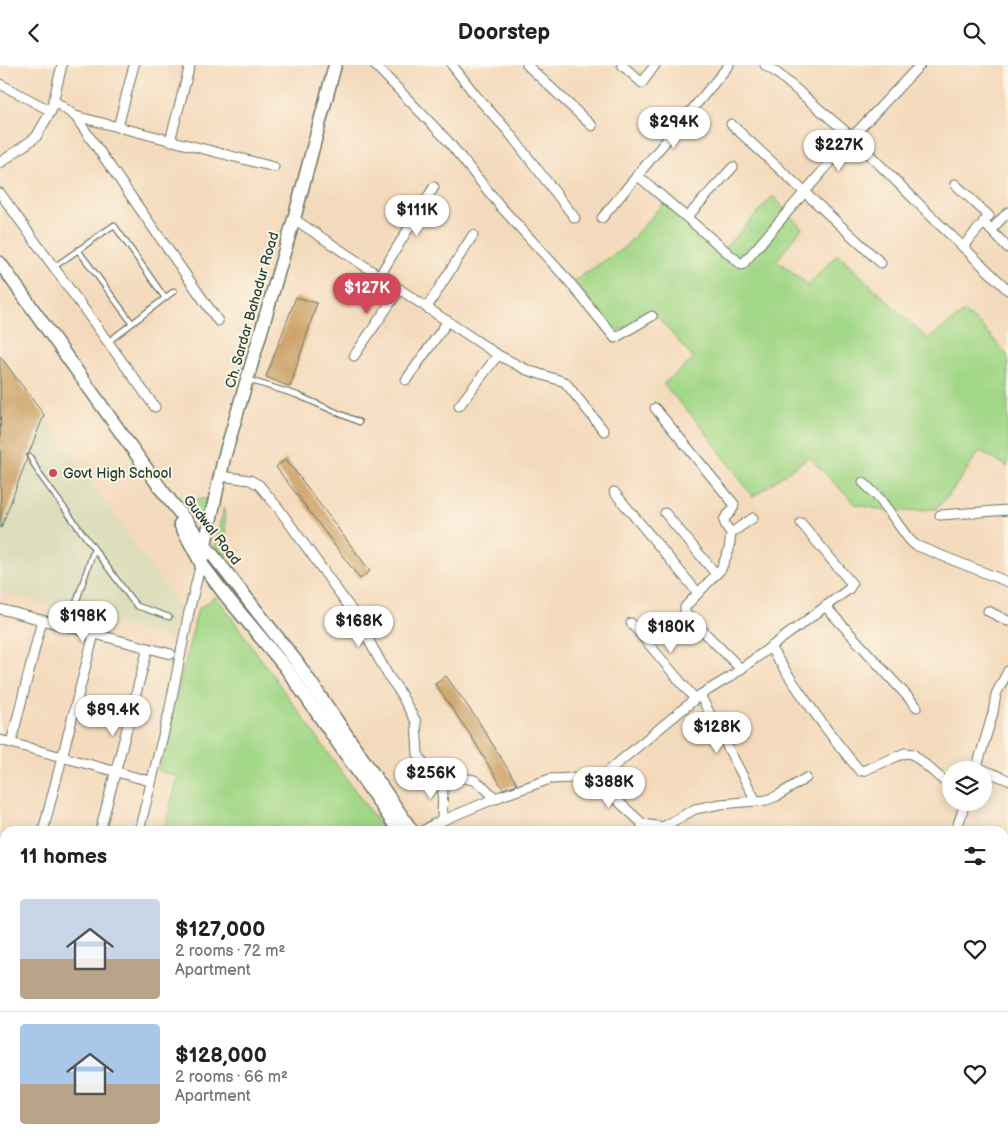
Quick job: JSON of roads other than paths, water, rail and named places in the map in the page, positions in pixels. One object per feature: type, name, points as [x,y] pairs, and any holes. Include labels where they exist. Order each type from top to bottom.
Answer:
[{"type":"main road","name":"Ch. Sardar Bahadur Road","points":[[201,563],[220,476],[336,65]]},
{"type":"main road","points":[[0,263],[162,489]]},
{"type":"main road","name":"Gudwal Road","points":[[162,489],[296,661],[409,826]]},
{"type":"main road","name":"Gudwal Road","points":[[162,489],[201,563],[226,596],[286,667],[396,826]]},
{"type":"street","points":[[0,163],[36,137],[51,111],[62,65]]},
{"type":"street","points":[[118,127],[134,65]]},
{"type":"street","points":[[170,141],[190,65]]},
{"type":"street","points":[[375,65],[446,140],[501,207],[568,279],[615,338],[652,315]]},
{"type":"street","points":[[452,65],[477,97],[507,130],[576,219]]},
{"type":"street","points":[[527,65],[592,126]]},
{"type":"street","points":[[622,65],[642,83],[655,65]]},
{"type":"street","points":[[602,218],[729,65]]},
{"type":"street","points":[[765,65],[852,137],[1008,290]]},
{"type":"street","points":[[637,175],[742,265],[852,137],[920,65]]},
{"type":"street","points":[[0,84],[51,111]]},
{"type":"street","points":[[53,100],[75,116],[218,321]]},
{"type":"street","points":[[75,116],[274,167]]},
{"type":"street","points":[[731,123],[881,263]]},
{"type":"street","points":[[687,217],[733,167]]},
{"type":"street","points":[[955,184],[989,216],[963,247]]},
{"type":"street","points":[[380,275],[434,187]]},
{"type":"street","points":[[0,193],[155,407]]},
{"type":"street","points":[[990,230],[1008,212]]},
{"type":"street","points":[[294,219],[498,355],[527,370],[565,382],[604,431]]},
{"type":"street","points":[[983,223],[1008,247]]},
{"type":"street","points":[[427,307],[473,235]]},
{"type":"street","points":[[354,355],[400,289]]},
{"type":"street","points":[[406,381],[448,321]]},
{"type":"street","points":[[459,406],[498,355]]},
{"type":"street","points":[[656,407],[734,504],[733,510],[723,520],[731,533]]},
{"type":"street","points":[[220,476],[250,480],[259,485],[279,509],[354,612],[416,722],[418,754],[425,765],[431,772],[474,780],[496,799]]},
{"type":"street","points":[[864,482],[880,499],[915,545],[1008,582]]},
{"type":"street","points":[[614,493],[698,593]]},
{"type":"street","points":[[940,515],[1008,510]]},
{"type":"street","points":[[665,513],[716,574]]},
{"type":"street","points":[[742,669],[685,613],[685,607],[721,569],[726,559],[731,533],[753,518]]},
{"type":"street","points":[[597,782],[697,697],[742,669],[849,589],[852,585],[801,523]]},
{"type":"street","points":[[140,826],[169,711],[201,563]]},
{"type":"street","points":[[825,606],[917,707]]},
{"type":"street","points":[[0,609],[171,654]]},
{"type":"street","points":[[988,611],[1008,621]]},
{"type":"street","points":[[11,743],[42,620]]},
{"type":"street","points":[[631,623],[654,652],[697,697],[756,801]]},
{"type":"street","points":[[44,826],[94,634]]},
{"type":"street","points":[[770,647],[807,705],[860,771],[905,753],[913,754],[942,779]]},
{"type":"street","points":[[101,826],[148,648]]},
{"type":"street","points":[[978,761],[993,713],[996,694],[1008,671]]},
{"type":"street","points":[[0,740],[146,780]]},
{"type":"street","points":[[438,774],[443,783],[442,821]]},
{"type":"street","points":[[992,774],[1008,781]]},
{"type":"street","points":[[432,826],[550,779],[572,778],[597,782],[640,826]]},
{"type":"street","points":[[665,826],[695,809],[767,800],[806,778]]},
{"type":"street","points":[[958,826],[962,811]]},
{"type":"lane","points":[[54,267],[114,225],[165,297]]},
{"type":"lane","points":[[78,250],[132,323]]},
{"type":"lane","points":[[108,342],[174,291]]},
{"type":"lane","points":[[248,379],[297,395],[359,422]]},
{"type":"lane","points":[[30,457],[40,475],[137,605],[169,617]]},
{"type":"lane","points":[[68,627],[94,549]]},
{"type":"place","name":"Govt High School","points":[[53,473]]}]
